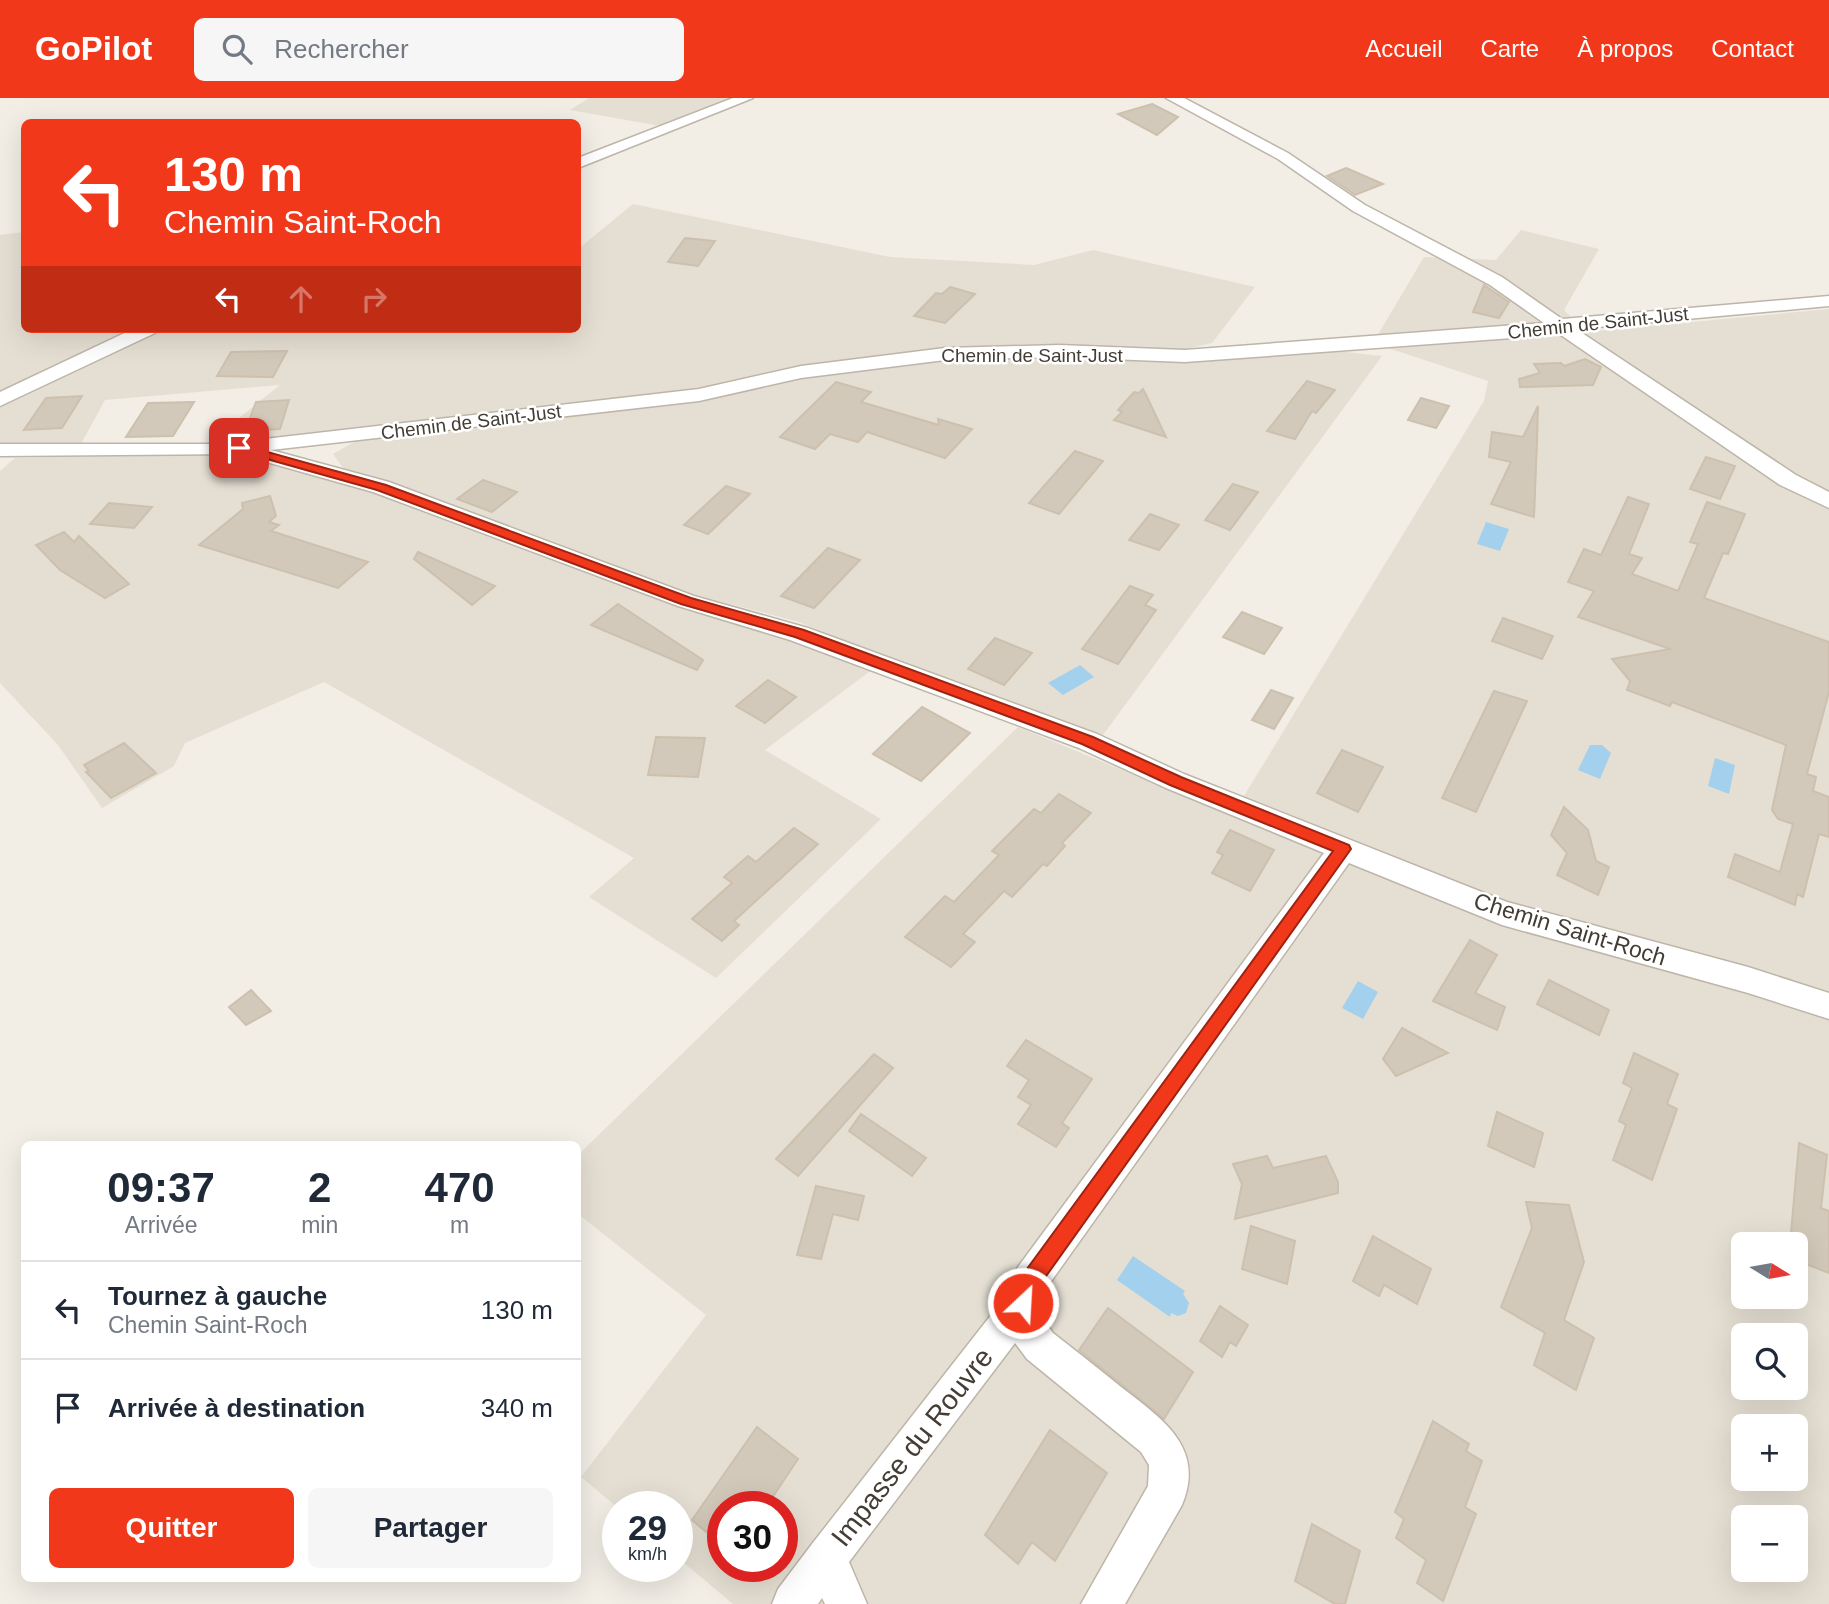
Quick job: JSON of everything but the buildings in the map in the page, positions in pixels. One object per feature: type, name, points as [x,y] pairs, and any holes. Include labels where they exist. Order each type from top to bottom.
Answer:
[{"type":"street","points":[[581,162],[746,98]]},
{"type":"street","points":[[1173,98],[1283,156],[1333,193],[1359,208],[1496,281],[1628,374],[1788,480],[1829,501]]},
{"type":"street","name":"Chemin de Saint-Just","points":[[239,448],[699,396],[801,372],[945,354],[1059,351],[1185,356],[1540,330],[1558,325],[1829,301]]},
{"type":"street","points":[[0,400],[140,333]]},
{"type":"street","name":"Chemin Saint-Roch","points":[[0,450],[239,448],[382,487],[686,601],[800,634],[1088,740],[1175,781],[1502,913],[1748,980],[1829,1006]]},
{"type":"street","name":"Impasse du Rouvre","points":[[793,1604],[1023,1303],[1031,1280],[1343,849]]},
{"type":"street","points":[[1023,1303],[1024,1324],[1040,1346],[1156,1438],[1169,1461],[1168,1491],[1102,1604]]},
{"type":"street","name":"Impasse du Rouvre","points":[[826,1558],[846,1604]]},
{"type":"shaded area","points":[[589,98],[740,98],[666,127],[570,110]]},
{"type":"shaded area","points":[[633,204],[890,257],[1034,265],[1093,250],[1255,287],[1212,343],[1178,351],[1060,346],[946,347],[803,365],[692,391],[243,442],[209,442],[280,385],[105,400],[81,444],[0,445],[0,406],[18,395],[157,333],[581,333],[581,247]]},
{"type":"shaded area","points":[[1521,230],[1599,249],[1564,310],[1586,332],[1829,309],[1829,998],[1503,905],[1241,801],[1484,401],[1488,381],[1373,343],[1424,257],[1496,260]]},
{"type":"shaded area","points":[[21,232],[21,333],[124,333],[0,392],[0,235]]},
{"type":"shaded area","points":[[1319,349],[1382,356],[1103,735],[886,657],[799,622],[688,593],[344,469],[333,454],[361,438],[435,433],[699,402],[805,378],[947,360],[1183,361]]},
{"type":"shaded area","points":[[190,453],[243,455],[355,486],[522,545],[679,608],[793,640],[873,669],[765,750],[881,819],[716,978],[589,897],[634,858],[324,682],[185,743],[174,766],[102,808],[58,745],[0,683],[0,471],[15,458]]},
{"type":"shaded area","points":[[1018,727],[1239,818],[1327,850],[1829,1018],[1829,1604],[733,1604],[693,1570],[693,1491],[602,1491],[602,1495],[581,1477],[706,1315],[581,1216],[581,1152]]},
{"type":"water","points":[[1486,522],[1509,529],[1500,551],[1477,544]]},
{"type":"water","points":[[1080,665],[1094,677],[1063,695],[1048,683]]},
{"type":"water","points":[[1590,745],[1602,745],[1611,753],[1600,779],[1578,770]]},
{"type":"water","points":[[1715,758],[1735,765],[1729,794],[1708,786]]},
{"type":"water","points":[[1358,981],[1378,992],[1363,1019],[1342,1008]]},
{"type":"water","points":[[1133,1256],[1185,1291],[1183,1294],[1189,1303],[1186,1313],[1178,1316],[1171,1313],[1170,1317],[1117,1280]]},
{"type":"route","points":[[239,448],[382,487],[686,601],[800,634],[1088,740],[1175,781],[1343,849],[1078,1219],[1031,1280],[1023,1303]]}]
